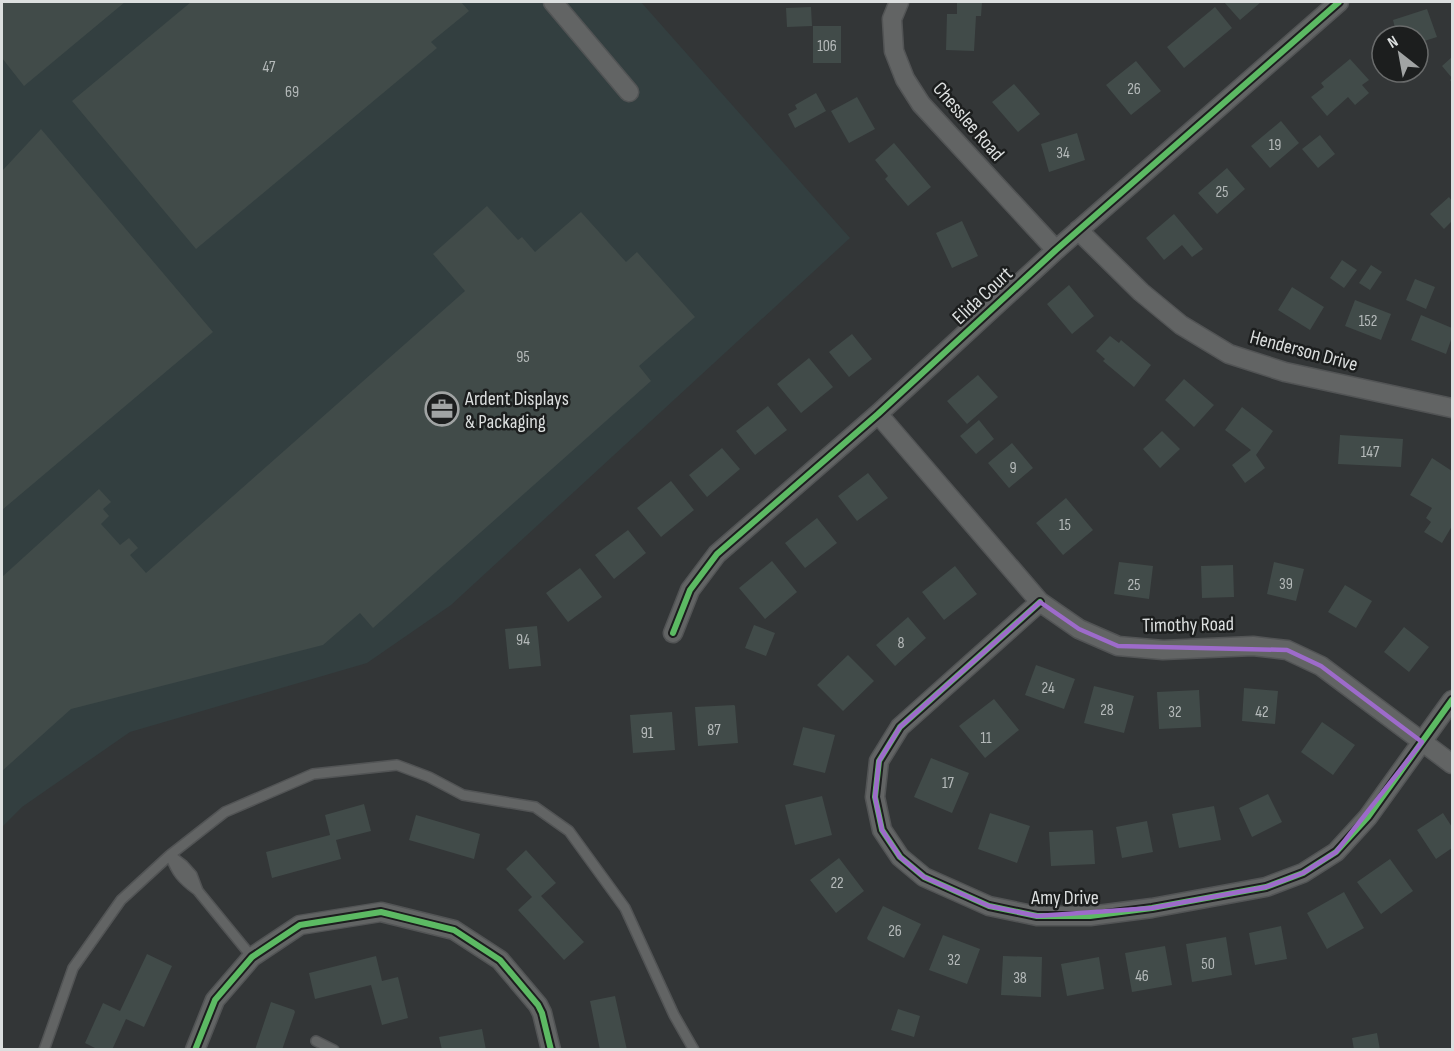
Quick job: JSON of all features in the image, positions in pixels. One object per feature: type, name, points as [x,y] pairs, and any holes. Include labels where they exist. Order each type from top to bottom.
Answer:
[{"type":"street","points":[[553,2],[629,92]]},
{"type":"street","name":"Chesslee Road","points":[[898,2],[892,19],[894,51],[905,79],[921,104],[1056,250]]},
{"type":"street","name":"Elida Court","points":[[673,633],[690,590],[717,554],[878,414],[1078,230],[1339,2]]},
{"type":"street","name":"Henderson Drive","points":[[1078,230],[1141,292],[1181,325],[1229,354],[1285,372],[1452,408]]},
{"type":"street","name":"Timothy Road","points":[[878,414],[1040,602],[1079,629],[1118,646],[1163,650],[1253,646],[1287,650],[1321,666],[1452,764]]},
{"type":"street","name":"Amy Drive","points":[[1040,602],[900,727],[879,761],[875,797],[882,830],[900,857],[924,877],[989,906],[1037,916],[1090,916],[1152,908],[1266,887],[1303,873],[1336,852],[1368,817],[1452,700]]},
{"type":"street","points":[[195,1050],[215,1000],[252,957],[300,925],[381,912],[454,930],[500,960],[538,1005],[551,1050]]},
{"type":"lane","points":[[44,1050],[74,968],[121,900],[170,855],[225,812],[313,774],[397,765],[429,777],[463,795],[535,807],[569,831],[625,908],[674,1015],[694,1050]]},
{"type":"lane","points":[[170,855],[192,875],[198,891],[252,957]]},
{"type":"lane","points":[[316,1041],[334,1050]]},
{"type":"highlighted area","points":[[1040,602],[1079,629],[1118,646],[1287,650],[1321,666],[1422,742],[1336,852],[1303,873],[1266,887],[1152,908],[1037,916],[989,906],[924,877],[900,857],[882,830],[875,797],[879,761],[900,727]]},
{"type":"shaded area","points":[[2,2],[641,2],[850,238],[451,605],[367,663],[130,732],[22,807],[3,826]]},
{"type":"building","points":[[2,2],[125,2],[24,86],[2,58]]},
{"type":"building","points":[[191,2],[461,2],[469,11],[431,42],[437,48],[196,249],[72,101]]},
{"type":"building","points":[[957,2],[982,2],[981,16],[976,16],[974,51],[946,50],[947,14],[957,14]]},
{"type":"building","points":[[1224,2],[1261,2],[1240,20]]},
{"type":"building","points":[[811,7],[812,26],[787,27],[786,8]]},
{"type":"building","points":[[1215,7],[1232,28],[1184,68],[1167,47]]},
{"type":"building","points":[[1427,9],[1437,37],[1430,39],[1430,24],[1394,24],[1393,20]]},
{"type":"building","points":[[813,26],[841,26],[841,63],[813,63]]},
{"type":"building","points":[[1452,57],[1452,78],[1442,66]]},
{"type":"building","points":[[1350,59],[1369,80],[1362,85],[1369,93],[1355,105],[1348,97],[1327,116],[1311,97],[1324,87],[1321,83]]},
{"type":"building","points":[[1136,61],[1161,91],[1131,115],[1106,85]]},
{"type":"building","points":[[1014,84],[1040,114],[1018,132],[992,102]]},
{"type":"building","points":[[816,93],[826,111],[795,128],[788,114],[797,109],[795,105]]},
{"type":"building","points":[[857,97],[875,129],[849,143],[831,111]]},
{"type":"building","points":[[1281,121],[1299,143],[1270,168],[1251,146]]},
{"type":"building","points":[[41,129],[213,332],[2,510],[2,171]]},
{"type":"building","points":[[1077,133],[1085,160],[1049,172],[1041,144]]},
{"type":"building","points":[[1320,135],[1335,154],[1318,168],[1302,149]]},
{"type":"building","points":[[894,143],[931,187],[908,206],[885,179],[888,176],[875,160]]},
{"type":"building","points":[[1227,168],[1245,189],[1217,214],[1198,193]]},
{"type":"building","points":[[1449,197],[1452,201],[1452,221],[1444,229],[1430,214]]},
{"type":"building","points":[[487,206],[518,240],[522,237],[535,252],[581,212],[626,262],[637,252],[695,317],[639,366],[651,381],[373,628],[360,613],[323,645],[71,709],[2,771],[2,577],[99,489],[111,502],[103,509],[109,516],[101,524],[120,545],[129,538],[138,548],[130,555],[146,573],[465,291],[433,254]]},
{"type":"building","points":[[1174,214],[1203,249],[1192,257],[1182,245],[1164,260],[1146,238]]},
{"type":"building","points":[[962,221],[978,256],[952,268],[936,233]]},
{"type":"building","points":[[1342,260],[1357,270],[1344,288],[1330,278]]},
{"type":"building","points":[[1371,265],[1382,272],[1370,290],[1359,283]]},
{"type":"building","points":[[1415,279],[1435,287],[1426,309],[1406,300]]},
{"type":"building","points":[[1069,285],[1094,316],[1072,334],[1047,304]]},
{"type":"building","points":[[1292,287],[1324,307],[1310,330],[1278,310]]},
{"type":"building","points":[[1355,300],[1391,314],[1381,340],[1345,326]]},
{"type":"building","points":[[1421,315],[1452,328],[1452,337],[1446,354],[1411,340]]},
{"type":"building","points":[[852,334],[872,359],[849,377],[829,352]]},
{"type":"building","points":[[1110,336],[1119,343],[1121,340],[1151,365],[1134,387],[1103,361],[1105,359],[1096,351]]},
{"type":"building","points":[[809,358],[833,387],[801,413],[777,384]]},
{"type":"building","points":[[978,375],[998,397],[967,424],[947,401]]},
{"type":"building","points":[[1184,379],[1214,405],[1194,427],[1165,400]]},
{"type":"building","points":[[768,406],[787,430],[755,455],[736,431]]},
{"type":"building","points":[[1242,407],[1273,431],[1256,455],[1265,468],[1245,483],[1232,465],[1251,450],[1225,430]]},
{"type":"building","points":[[979,420],[994,439],[976,454],[960,436]]},
{"type":"building","points":[[1162,431],[1180,449],[1160,468],[1143,449]]},
{"type":"building","points":[[1340,435],[1403,439],[1401,467],[1338,464]]},
{"type":"building","points":[[1012,443],[1033,468],[1009,488],[988,463]]},
{"type":"building","points":[[722,448],[740,469],[707,497],[689,475]]},
{"type":"building","points":[[1432,458],[1452,471],[1452,526],[1442,543],[1424,532],[1431,522],[1426,518],[1432,508],[1410,495]]},
{"type":"building","points":[[868,473],[888,498],[857,521],[838,496]]},
{"type":"building","points":[[671,481],[694,510],[661,537],[637,508]]},
{"type":"building","points":[[1066,498],[1093,530],[1063,555],[1036,523]]},
{"type":"building","points":[[817,518],[837,543],[805,568],[785,543]]},
{"type":"building","points":[[628,530],[646,553],[614,579],[595,555]]},
{"type":"building","points":[[772,561],[797,592],[765,619],[739,588]]},
{"type":"building","points":[[1119,562],[1153,566],[1149,599],[1114,594]]},
{"type":"building","points":[[1274,562],[1304,569],[1296,601],[1267,594]]},
{"type":"building","points":[[1233,565],[1234,597],[1202,598],[1201,566]]},
{"type":"building","points":[[955,566],[977,594],[944,620],[922,592]]},
{"type":"building","points":[[580,568],[602,597],[568,622],[546,593]]},
{"type":"building","points":[[1345,585],[1372,601],[1356,628],[1328,612]]},
{"type":"building","points":[[908,617],[926,638],[895,666],[876,645]]},
{"type":"building","points":[[754,625],[775,633],[766,656],[745,648]]},
{"type":"building","points":[[537,626],[541,666],[509,669],[505,629]]},
{"type":"building","points":[[1404,627],[1429,647],[1409,672],[1384,652]]},
{"type":"building","points":[[848,655],[874,681],[843,711],[817,685]]},
{"type":"building","points":[[1036,665],[1075,679],[1064,709],[1025,695]]},
{"type":"building","points":[[1094,686],[1134,696],[1124,733],[1084,723]]},
{"type":"building","points":[[1244,688],[1278,691],[1275,724],[1242,721]]},
{"type":"building","points":[[1199,690],[1201,727],[1159,729],[1157,692]]},
{"type":"building","points":[[994,699],[1019,730],[985,758],[959,726]]},
{"type":"building","points":[[734,705],[738,743],[698,746],[695,707]]},
{"type":"building","points":[[672,712],[675,750],[633,753],[630,715]]},
{"type":"building","points":[[1322,722],[1355,745],[1333,775],[1301,752]]},
{"type":"building","points":[[803,727],[835,735],[825,773],[793,765]]},
{"type":"building","points":[[931,758],[969,773],[952,813],[914,797]]},
{"type":"building","points":[[1268,794],[1282,822],[1252,837],[1239,808]]},
{"type":"building","points":[[822,796],[832,835],[795,845],[785,805]]},
{"type":"building","points":[[364,804],[371,831],[336,840],[341,859],[272,878],[266,852],[330,835],[325,815]]},
{"type":"building","points":[[1214,806],[1221,840],[1179,848],[1172,814]]},
{"type":"building","points":[[990,813],[1030,826],[1017,863],[978,849]]},
{"type":"building","points":[[1443,813],[1452,827],[1452,848],[1436,859],[1417,830]]},
{"type":"building","points":[[416,815],[480,834],[474,859],[409,840]]},
{"type":"building","points":[[1147,821],[1153,852],[1122,858],[1116,827]]},
{"type":"building","points":[[1092,830],[1095,864],[1051,866],[1049,832]]},
{"type":"building","points":[[526,850],[556,883],[541,896],[584,942],[564,960],[518,910],[532,897],[506,869]]},
{"type":"building","points":[[839,858],[864,891],[836,913],[810,880]]},
{"type":"building","points":[[1390,859],[1413,891],[1381,914],[1357,882]]},
{"type":"building","points":[[1344,892],[1364,928],[1327,949],[1307,913]]},
{"type":"building","points":[[883,906],[921,924],[904,958],[867,938]]},
{"type":"building","points":[[1281,926],[1287,959],[1255,965],[1249,933]]},
{"type":"building","points":[[943,935],[980,949],[967,984],[929,970]]},
{"type":"building","points":[[1226,937],[1232,975],[1192,982],[1186,944]]},
{"type":"building","points":[[1165,946],[1172,985],[1132,992],[1125,953]]},
{"type":"building","points":[[147,954],[172,966],[144,1027],[126,1019],[112,1050],[99,1050],[85,1043],[103,1003],[120,1011]]},
{"type":"building","points":[[376,956],[382,981],[398,977],[408,1018],[382,1025],[371,985],[315,999],[309,973]]},
{"type":"building","points":[[1003,956],[1042,957],[1041,997],[1001,995]]},
{"type":"building","points":[[1099,957],[1104,989],[1067,996],[1061,964]]},
{"type":"building","points":[[615,996],[627,1050],[600,1050],[590,1001]]},
{"type":"building","points":[[271,1002],[295,1012],[282,1050],[255,1050]]},
{"type":"building","points":[[898,1009],[920,1016],[914,1037],[891,1030]]},
{"type":"building","points":[[482,1029],[486,1050],[442,1050],[439,1037]]},
{"type":"building","points":[[1377,1033],[1380,1050],[1354,1050],[1352,1038]]},
{"type":"cycle path","points":[[673,633],[690,590],[717,554],[878,414],[1056,250],[1339,2]]},
{"type":"cycle path","points":[[1040,602],[900,727],[879,761],[875,797],[882,830],[900,857],[924,877],[989,906],[1037,916],[1090,916],[1152,908],[1266,887],[1303,873],[1336,852],[1368,817],[1452,700]]},
{"type":"cycle path","points":[[195,1050],[215,1000],[252,957],[300,925],[381,912],[454,930],[500,960],[538,1005],[551,1050]]},
{"type":"place","name":"Ardent Displays & Packaging","points":[[442,409]]}]
